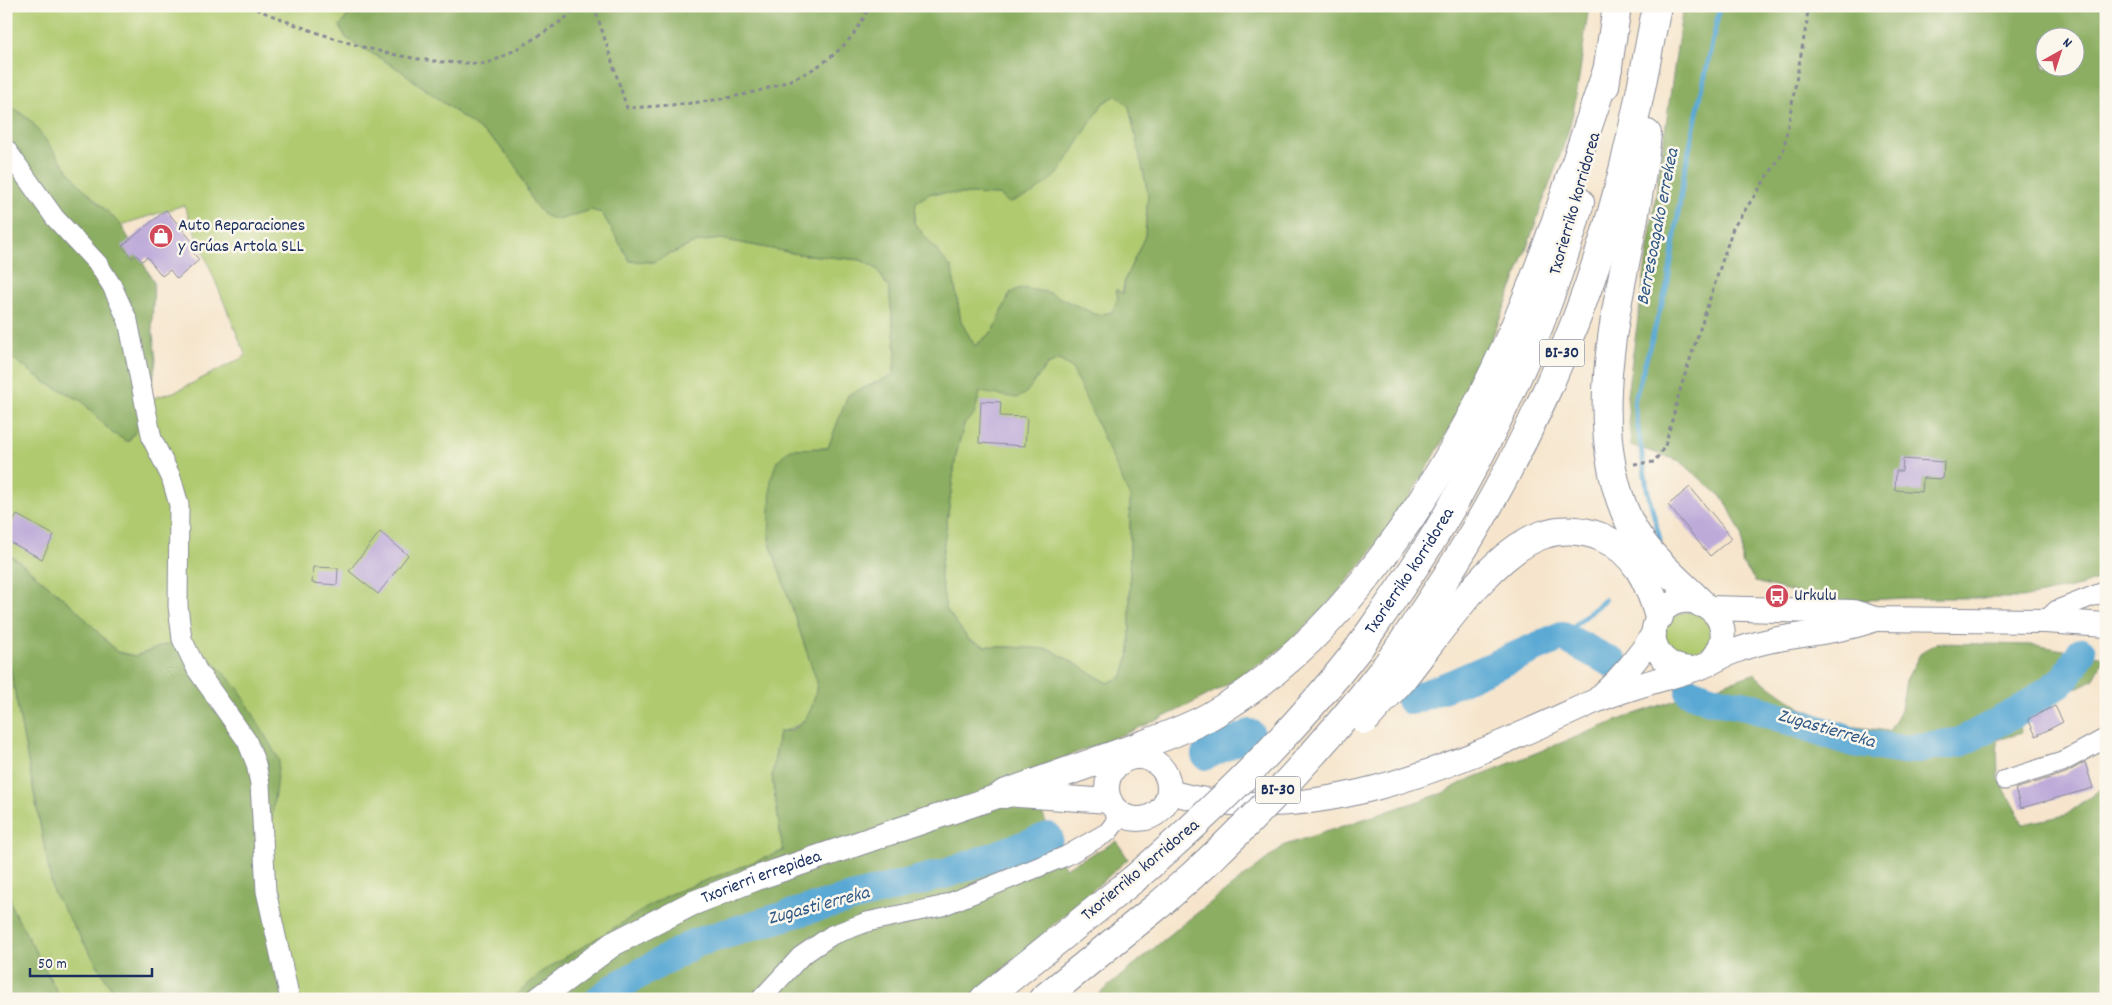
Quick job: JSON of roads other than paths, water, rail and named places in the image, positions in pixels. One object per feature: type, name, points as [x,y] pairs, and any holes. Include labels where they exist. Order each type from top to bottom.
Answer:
[{"type":"highway","name":"Txorierriko korridorea","points":[[984,999],[1134,879],[1210,813],[1268,756],[1324,693],[1359,648],[1412,570],[1460,493],[1530,349],[1559,271],[1581,200],[1598,132],[1618,6]]},
{"type":"highway","name":"Txorierriko korridorea","points":[[1043,999],[1206,864],[1245,840],[1310,781],[1394,672],[1497,491],[1529,429],[1569,338],[1600,250],[1622,173],[1658,6]]},
{"type":"highway","points":[[1658,6],[1645,156],[1614,331],[1607,385],[1606,429],[1611,469],[1629,522],[1661,563],[1706,605]]},
{"type":"highway","points":[[1152,760],[1196,723],[1244,693],[1278,667],[1333,615],[1382,555],[1427,491],[1460,435],[1520,313],[1542,260],[1608,68]]},
{"type":"highway","points":[[1394,672],[1495,566],[1519,547],[1545,534],[1570,530],[1592,534],[1624,550],[1636,563],[1646,579],[1656,625]]},
{"type":"highway","points":[[1004,794],[1196,723]]},
{"type":"main road","points":[[1595,702],[1621,677],[1644,650],[1656,625],[1673,604],[1692,600],[1706,605],[1852,612],[1875,619],[2045,621],[2106,625]]},
{"type":"main road","points":[[1656,625],[1655,643],[1665,661],[1674,666],[1703,665],[1722,644],[1723,634],[1717,615],[1706,605]]},
{"type":"main road","points":[[1169,792],[1194,799],[1245,803],[1309,802],[1347,795],[1404,779],[1551,723],[1595,702],[1703,665],[1772,638],[1857,626],[1875,619]]},
{"type":"main road","points":[[1004,794],[1049,795],[1142,819],[1152,816],[1160,810],[1169,792],[1166,773],[1152,760],[1134,758],[1118,765],[1112,772],[1108,786],[1116,812]]},
{"type":"main road","points":[[1042,781],[1112,772]]},
{"type":"main road","name":"Txorierri errepidea","points":[[539,999],[613,944],[692,904],[757,878],[1004,794]]},
{"type":"street","points":[[6,149],[56,218],[98,264],[112,286],[126,317],[152,439],[171,476],[179,505],[178,606],[182,638],[197,670],[241,732],[256,764],[260,784],[266,891],[290,999]]},
{"type":"street","points":[[2045,621],[2057,610],[2106,591]]},
{"type":"street","points":[[2005,780],[2062,762],[2106,738]]},
{"type":"street","points":[[760,999],[801,956],[832,935],[867,922],[930,910],[983,891],[997,883],[1066,856],[1108,832],[1116,812]]},
{"type":"waterway","name":"Berresoagako errekea","points":[[1660,540],[1647,488],[1634,402],[1668,282],[1684,174],[1720,6]]},
{"type":"waterway","points":[[1562,636],[1605,600]]},
{"type":"waterway","points":[[1411,700],[1453,684],[1562,636],[1613,663]]},
{"type":"waterway","name":"Zugastierreka","points":[[1690,692],[1710,699],[1751,707],[1853,742],[1903,750],[1961,742],[2023,709],[2066,678],[2081,652]]},
{"type":"waterway","points":[[1206,755],[1250,734]]},
{"type":"waterway","name":"Zugasti erreka","points":[[600,999],[616,987],[695,943],[809,909],[948,873],[1048,837]]},
{"type":"place","name":"Auto Reparaciones y Grúas Artola SLL","points":[[161,236]]},
{"type":"place","name":"Urkulu","points":[[1777,596]]}]
